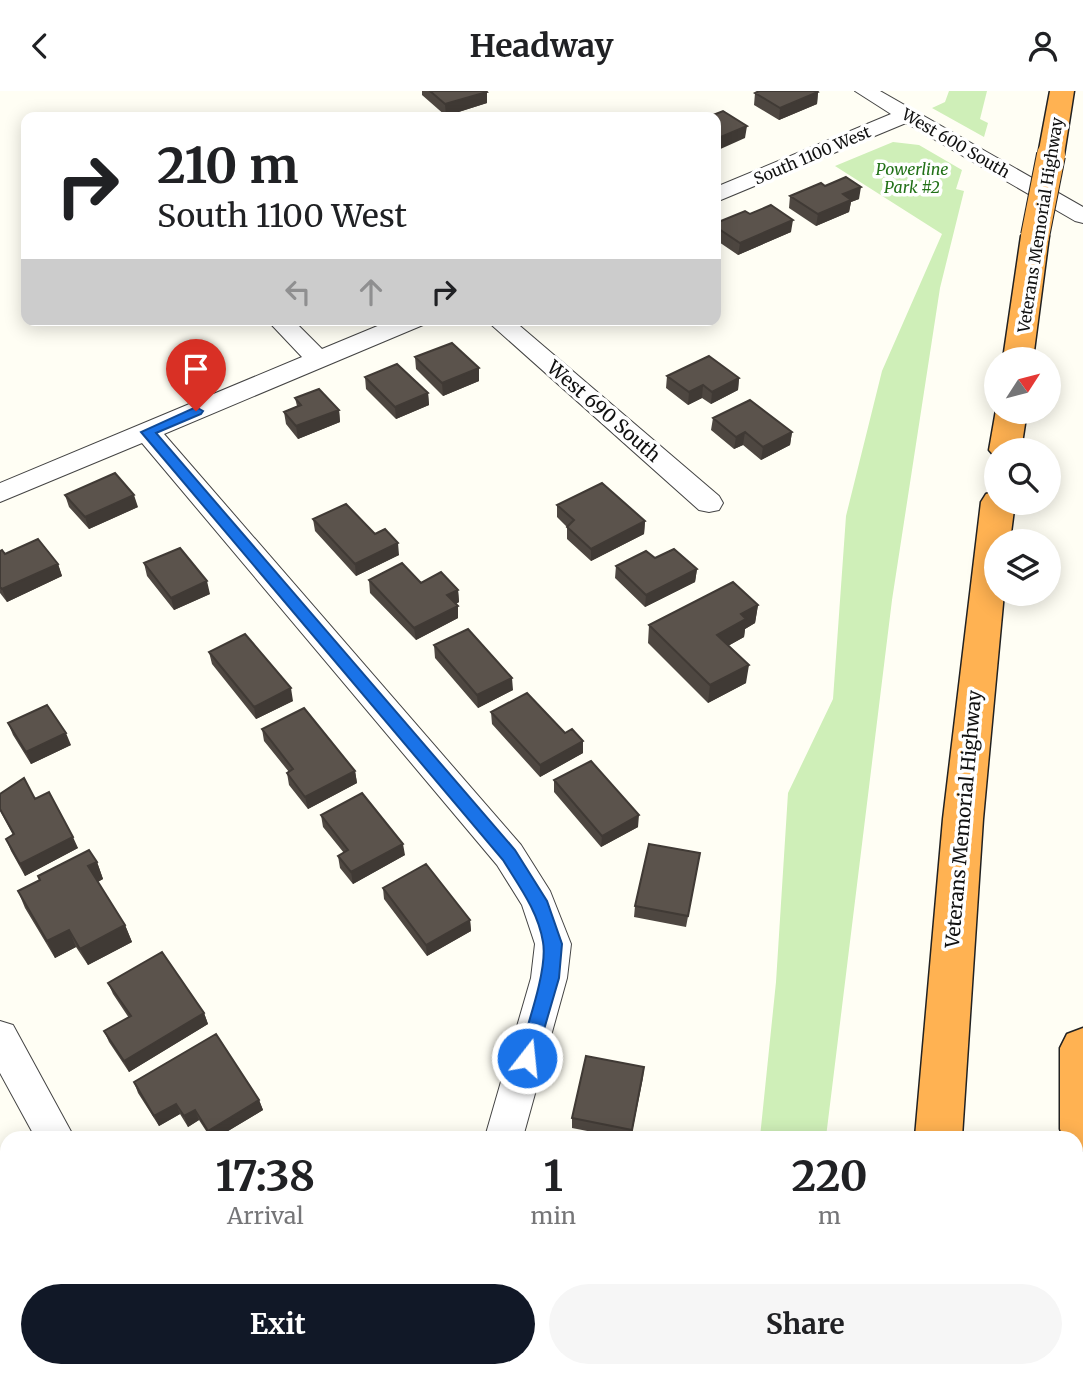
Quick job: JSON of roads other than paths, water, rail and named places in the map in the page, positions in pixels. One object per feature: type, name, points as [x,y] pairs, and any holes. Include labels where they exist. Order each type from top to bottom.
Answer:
[{"type":"highway","name":"Veterans Memorial Highway","points":[[1020,347],[1035,236],[1062,91]]},
{"type":"highway","name":"Veterans Memorial Highway","points":[[938,1131],[952,935],[979,646],[996,515]]},
{"type":"highway","points":[[1083,1048],[1083,1129]]},
{"type":"street","name":"West 600 South","points":[[865,91],[1083,216]]},
{"type":"street","name":"South 1100 West","points":[[721,193],[907,115]]},
{"type":"street","points":[[285,326],[319,360]]},
{"type":"street","points":[[0,493],[400,326]]},
{"type":"street","name":"West 690 South","points":[[505,326],[709,503]]},
{"type":"street","points":[[147,432],[509,855],[538,901],[553,944],[550,978],[506,1131]]},
{"type":"street","points":[[0,1037],[52,1131]]},
{"type":"park label","name":"Powerline Park #2","points":[[912,178]]}]
